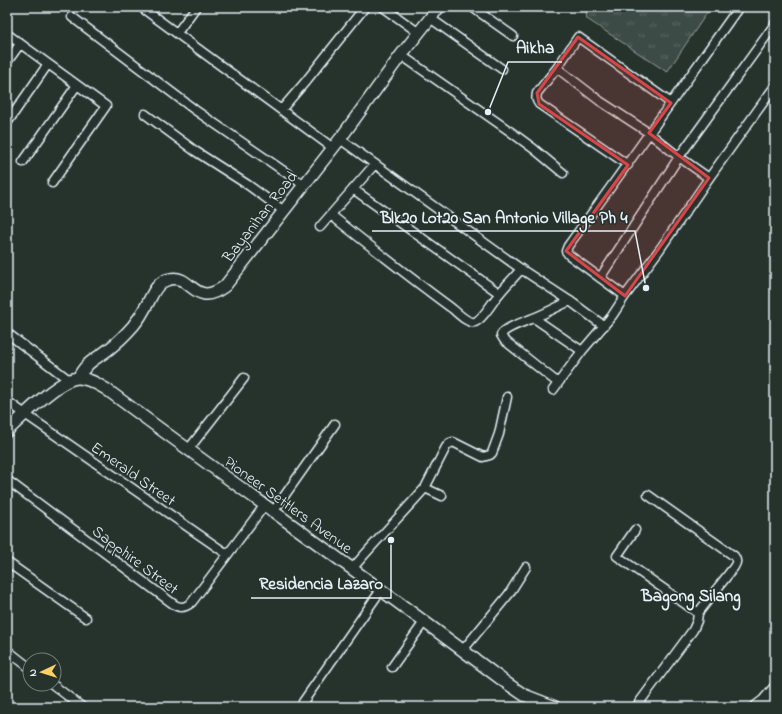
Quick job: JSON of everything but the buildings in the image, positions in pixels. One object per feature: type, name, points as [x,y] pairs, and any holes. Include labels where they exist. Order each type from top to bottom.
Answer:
[{"type":"street","points":[[141,7],[333,148]]},
{"type":"street","points":[[177,34],[196,7]]},
{"type":"street","points":[[281,110],[365,7]]},
{"type":"street","points":[[383,7],[419,33]]},
{"type":"street","name":"Bayanihan Road","points":[[74,379],[87,364],[104,353],[124,336],[139,318],[154,290],[165,281],[175,278],[181,280],[203,294],[220,290],[225,286],[340,139],[401,55],[439,7]]},
{"type":"street","points":[[472,7],[513,36]]},
{"type":"street","points":[[625,296],[569,256],[566,251],[568,246],[628,165],[649,133],[739,7]]},
{"type":"street","points":[[72,17],[195,110],[304,185]]},
{"type":"street","points":[[430,18],[502,69]]},
{"type":"street","points":[[600,278],[679,157],[775,24]]},
{"type":"street","points":[[7,34],[106,106],[52,183]]},
{"type":"street","points":[[628,165],[539,104],[536,97],[537,93],[557,68],[578,37],[671,103]]},
{"type":"street","points":[[7,62],[20,44]]},
{"type":"street","points":[[401,55],[511,132],[563,173]]},
{"type":"street","points":[[7,123],[48,64]]},
{"type":"street","points":[[557,68],[600,101],[649,133],[709,178]]},
{"type":"street","points":[[23,162],[77,85]]},
{"type":"street","points":[[570,301],[504,331],[500,335],[555,387],[582,351],[612,316],[775,86]]},
{"type":"street","points":[[145,114],[195,151],[248,185],[284,211]]},
{"type":"street","points":[[340,139],[521,269],[570,301],[604,326]]},
{"type":"street","points":[[320,227],[375,164]]},
{"type":"street","points":[[353,189],[499,293]]},
{"type":"street","points":[[331,215],[467,320],[472,322],[476,322],[481,318],[499,293],[521,269]]},
{"type":"street","points":[[534,318],[582,351]]},
{"type":"street","points":[[7,333],[74,379]]},
{"type":"street","points":[[188,450],[244,378]]},
{"type":"street","points":[[7,431],[55,388],[74,379]]},
{"type":"street","name":"Pioneer Settlers Avenue","points":[[74,379],[91,381],[106,389],[519,692],[532,699],[555,707]]},
{"type":"street","points":[[352,569],[425,488],[446,447],[450,443],[453,442],[483,456],[490,455],[492,453],[499,434],[506,396]]},
{"type":"street","name":"Emerald Street","points":[[7,401],[227,554]]},
{"type":"street","name":"Sapphire Street","points":[[7,480],[180,608],[189,605],[192,602],[227,554],[269,509],[335,424]]},
{"type":"street","points":[[425,488],[442,496]]},
{"type":"street","points":[[636,707],[693,630],[697,621],[698,613],[736,563],[734,556],[648,495]]},
{"type":"street","points":[[635,530],[617,556],[698,613]]},
{"type":"street","points":[[7,562],[86,618]]},
{"type":"street","points":[[463,650],[508,594],[526,567]]},
{"type":"street","points":[[303,702],[381,590]]},
{"type":"street","points":[[392,667],[424,622]]},
{"type":"street","points":[[7,650],[22,662]]},
{"type":"street","points":[[760,704],[775,688]]},
{"type":"street","points":[[62,692],[82,707]]},
{"type":"street","points":[[760,704],[775,705]]},
{"type":"highlighted area","points":[[578,37],[671,103],[649,133],[709,178],[625,296],[566,251],[628,165],[539,104],[537,93]]},
{"type":"green space","points":[[585,7],[711,7],[667,72],[587,19]]},
{"type":"place","name":"Aikha","points":[[488,112]]},
{"type":"place","name":"Blk20 Lot20 San Antonio Village Ph 4","points":[[646,288]]},
{"type":"place","name":"Residencia Lazaro","points":[[391,540]]},
{"type":"district","name":"Bagong Silang","points":[[691,595]]}]
